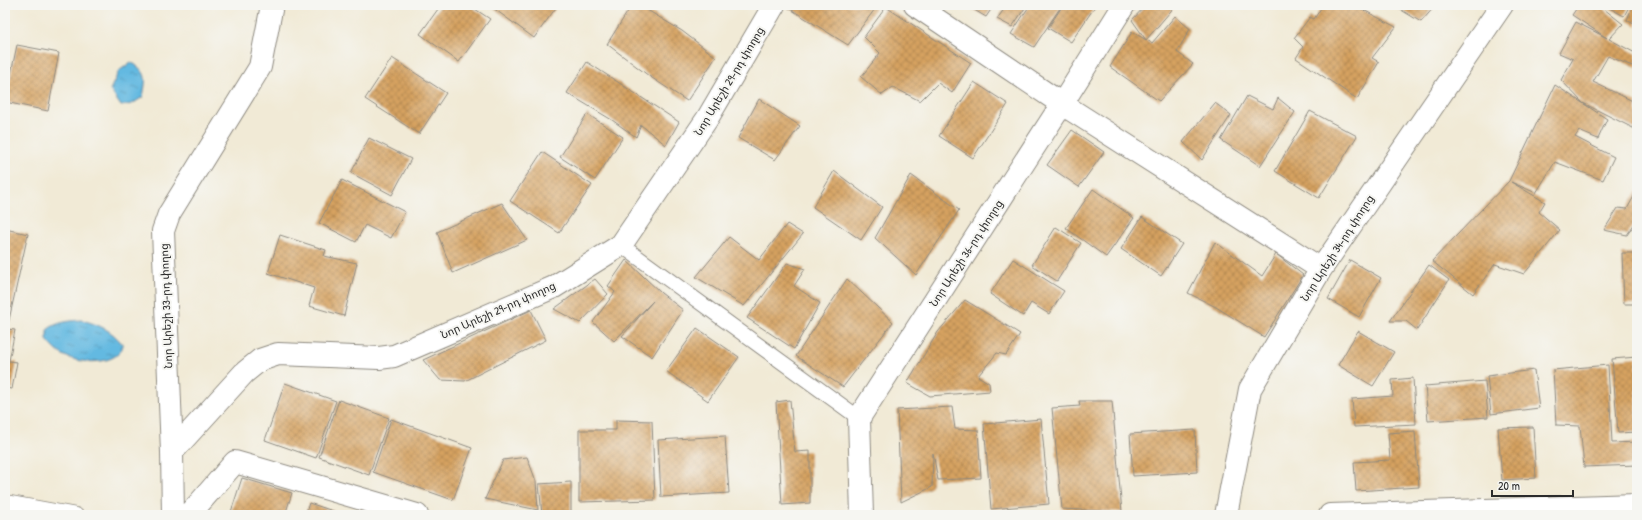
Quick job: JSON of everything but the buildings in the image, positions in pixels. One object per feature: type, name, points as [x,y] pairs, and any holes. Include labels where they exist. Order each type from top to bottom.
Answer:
[{"type":"street","name":"Նոր Արեշի 33-րդ փողոց","points":[[173,515],[172,452],[163,231],[169,214],[260,67],[272,5]]},
{"type":"street","name":"Նոր Արեշի 29-րդ փողոց","points":[[172,452],[244,373],[260,360],[278,354],[379,358],[394,356],[554,287],[621,245],[707,119],[774,5]]},
{"type":"street","points":[[915,5],[1062,104],[1321,269]]},
{"type":"street","name":"Նոր Արեշի 36-րդ փողոց","points":[[859,418],[1062,104],[1124,5]]},
{"type":"street","name":"Նոր Արեշի 34-րդ փողոց","points":[[1226,515],[1250,389],[1321,269],[1502,5]]},
{"type":"street","points":[[859,418],[862,515]]},
{"type":"street","points":[[188,515],[235,462],[417,515]]},
{"type":"street","points":[[1330,515],[1637,505]]},
{"type":"lane","points":[[621,245],[859,418]]},
{"type":"lane","points":[[5,502],[76,515]]},
{"type":"water","points":[[131,62],[141,70],[145,77],[143,97],[132,104],[121,106],[110,90],[119,71]]},
{"type":"water","points":[[81,320],[93,323],[114,335],[123,345],[120,352],[107,360],[89,362],[80,361],[62,355],[47,340],[47,330],[54,325],[63,322]]}]
